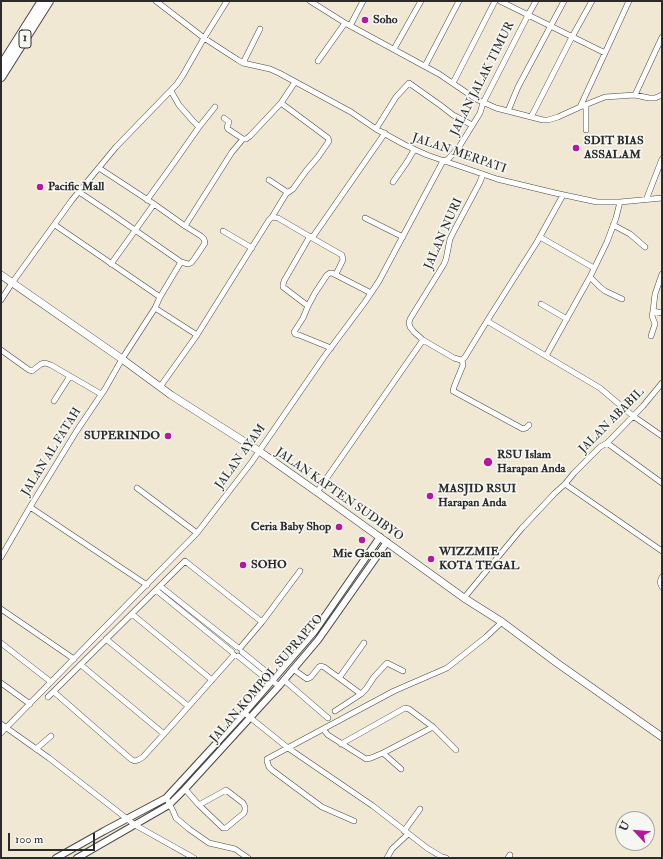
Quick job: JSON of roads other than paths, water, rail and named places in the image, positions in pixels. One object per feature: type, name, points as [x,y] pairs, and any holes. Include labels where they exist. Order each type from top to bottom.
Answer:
[{"type":"highway","name":"1","points":[[1,66],[42,1]]},
{"type":"highway","name":"1","points":[[1,77],[49,1]]},
{"type":"main road","name":"JALAN KAPTEN SUDIBYO","points":[[1,275],[160,387],[259,451],[388,542],[464,598],[502,622],[662,737]]},
{"type":"street","name":"JALAN MERPATI","points":[[156,1],[204,38],[243,63],[275,71],[351,112],[414,150],[497,179],[597,202],[620,202],[662,198]]},
{"type":"street","points":[[1,300],[79,192],[116,147],[170,91],[183,75],[227,1]]},
{"type":"street","points":[[310,1],[348,24],[425,66],[483,103],[496,108],[548,120],[605,98],[635,95],[655,98],[662,95]]},
{"type":"street","points":[[318,61],[348,24],[364,1]]},
{"type":"street","points":[[394,49],[421,1]]},
{"type":"street","points":[[425,66],[459,1]]},
{"type":"street","points":[[452,83],[495,1]]},
{"type":"street","points":[[500,1],[605,53]]},
{"type":"street","name":"JALAN JALAK TIMUR","points":[[443,161],[448,159],[459,147],[480,113],[483,103],[536,1]]},
{"type":"street","points":[[508,111],[518,87],[564,1]]},
{"type":"street","points":[[531,117],[592,1]]},
{"type":"street","points":[[580,107],[629,1]]},
{"type":"street","points":[[243,63],[260,29]]},
{"type":"street","points":[[635,95],[662,37]]},
{"type":"street","points":[[224,118],[229,122],[227,127],[228,129],[246,139],[280,103],[295,82]]},
{"type":"street","points":[[376,128],[396,97],[409,83],[454,115],[472,125]]},
{"type":"street","points":[[170,91],[199,127]]},
{"type":"street","points":[[160,387],[198,335],[287,192],[293,189],[306,170],[329,142],[328,138],[280,103]]},
{"type":"street","points":[[586,105],[586,130]]},
{"type":"street","points":[[147,200],[215,107]]},
{"type":"street","points":[[308,306],[284,287],[284,282],[311,237],[385,133]]},
{"type":"street","points":[[185,226],[232,152],[243,138]]},
{"type":"street","points":[[393,182],[414,150]]},
{"type":"street","points":[[646,200],[662,159]]},
{"type":"street","name":"JALAN AYAM","points":[[1,733],[52,682],[72,657],[147,585],[197,533],[251,463],[324,357],[379,281],[443,161]]},
{"type":"street","points":[[79,192],[181,262],[187,264],[191,263],[205,244],[204,239],[99,168]]},
{"type":"street","name":"JALAN NURI","points":[[462,360],[454,358],[423,340],[410,327],[409,324],[410,319],[444,264],[450,239],[483,174]]},
{"type":"street","points":[[269,180],[287,192]]},
{"type":"street","points":[[529,425],[523,429],[453,392],[463,365],[462,360],[540,237],[563,195]]},
{"type":"street","points":[[546,356],[590,277],[607,242],[620,202]]},
{"type":"street","points":[[111,264],[154,204]]},
{"type":"street","points":[[272,218],[278,218],[342,255],[343,260],[336,274]]},
{"type":"street","points":[[365,218],[403,237]]},
{"type":"street","points":[[55,225],[160,297]]},
{"type":"street","points":[[613,225],[630,234],[645,247]]},
{"type":"street","points":[[223,231],[252,248]]},
{"type":"street","points":[[540,237],[594,268]]},
{"type":"street","name":"JALAN AL FATAH","points":[[1,557],[76,432],[155,308],[181,262]]},
{"type":"street","points":[[331,348],[295,334],[294,332],[327,275],[330,273],[336,274],[371,293]]},
{"type":"street","points":[[651,336],[655,324],[652,316],[655,294],[662,274]]},
{"type":"street","points":[[590,277],[605,291],[622,299]]},
{"type":"street","points":[[541,304],[567,319]]},
{"type":"street","points":[[155,308],[198,335]]},
{"type":"street","points":[[653,311],[662,313]]},
{"type":"street","points":[[487,321],[600,388],[633,416],[662,436]]},
{"type":"street","points":[[317,492],[423,340]]},
{"type":"street","points":[[1,350],[28,370],[32,371],[41,364],[45,363],[101,394]]},
{"type":"street","points":[[54,401],[70,376]]},
{"type":"street","name":"JALAN ABABIL","points":[[464,598],[522,528],[574,473],[643,406],[662,383]]},
{"type":"street","points":[[607,442],[662,484]]},
{"type":"street","points":[[565,484],[662,551]]},
{"type":"street","points":[[137,488],[197,533]]},
{"type":"street","points":[[30,507],[147,585]]},
{"type":"street","name":"JALAN KOMPOL SUPRAPTO","points":[[56,858],[166,798],[245,712],[270,679],[314,632],[380,537]]},
{"type":"street","name":"JALAN KOMPOL SUPRAPTO","points":[[77,858],[170,805],[279,686],[318,640],[388,542]]},
{"type":"street","points":[[48,697],[185,561],[262,622]]},
{"type":"street","points":[[54,692],[132,760],[138,760],[143,757],[237,652],[262,622],[300,571]]},
{"type":"street","points":[[662,577],[660,582],[662,587]]},
{"type":"street","points":[[158,588],[187,611],[208,624],[224,637],[252,668],[279,686]]},
{"type":"street","points":[[339,595],[346,600]]},
{"type":"street","points":[[1,610],[72,657]]},
{"type":"street","points":[[187,611],[204,629],[220,642],[256,663],[269,674],[270,679]]},
{"type":"street","points":[[132,614],[212,680]]},
{"type":"street","points":[[354,821],[322,807],[269,767],[267,761],[268,758],[325,731],[394,691],[447,668],[486,637],[502,622]]},
{"type":"street","points":[[204,629],[208,624]]},
{"type":"street","points":[[220,642],[224,637]]},
{"type":"street","points":[[106,639],[188,706]]},
{"type":"street","points":[[339,678],[364,643]]},
{"type":"street","points":[[1,644],[52,682]]},
{"type":"street","points":[[252,668],[256,663]]},
{"type":"street","points":[[335,711],[361,694],[387,663],[403,671]]},
{"type":"street","points":[[81,664],[164,734]]},
{"type":"street","points":[[293,669],[307,679],[311,677],[321,666],[324,667],[361,694]]},
{"type":"street","points":[[284,680],[328,718]]},
{"type":"street","points":[[1,683],[30,704]]},
{"type":"street","points":[[341,744],[405,708],[410,709],[433,727],[456,750]]},
{"type":"street","points":[[245,712],[288,748],[373,806],[434,853],[445,858]]},
{"type":"street","points":[[1,724],[128,818],[135,825],[194,858]]},
{"type":"street","points":[[325,731],[341,744],[366,759],[383,753],[433,727]]},
{"type":"street","points":[[36,749],[51,736]]},
{"type":"street","points":[[383,753],[401,769]]},
{"type":"street","points":[[185,789],[199,805],[224,828],[244,813],[245,810],[243,803],[226,790],[199,805]]},
{"type":"street","points":[[166,798],[174,811],[176,818],[189,829],[209,843],[235,849],[248,858]]},
{"type":"street","points":[[387,858],[392,849],[406,832],[420,809]]},
{"type":"place","name":"Soho","points":[[365,20]]},
{"type":"place","name":"SDIT BIAS ASSALAM","points":[[576,148]]},
{"type":"place","name":"Pacific Mall","points":[[40,187]]},
{"type":"place","name":"SUPERINDO","points":[[168,436]]},
{"type":"place","name":"RSU Islam Harapan Anda","points":[[488,462]]},
{"type":"place","name":"MASJID RSUI Harapan Anda","points":[[430,496]]},
{"type":"place","name":"Ceria Baby Shop","points":[[339,527]]},
{"type":"place","name":"Mie Gacoan","points":[[362,540]]},
{"type":"place","name":"WIZZMIE KOTA TEGAL","points":[[431,559]]},
{"type":"place","name":"SOHO","points":[[243,565]]}]
